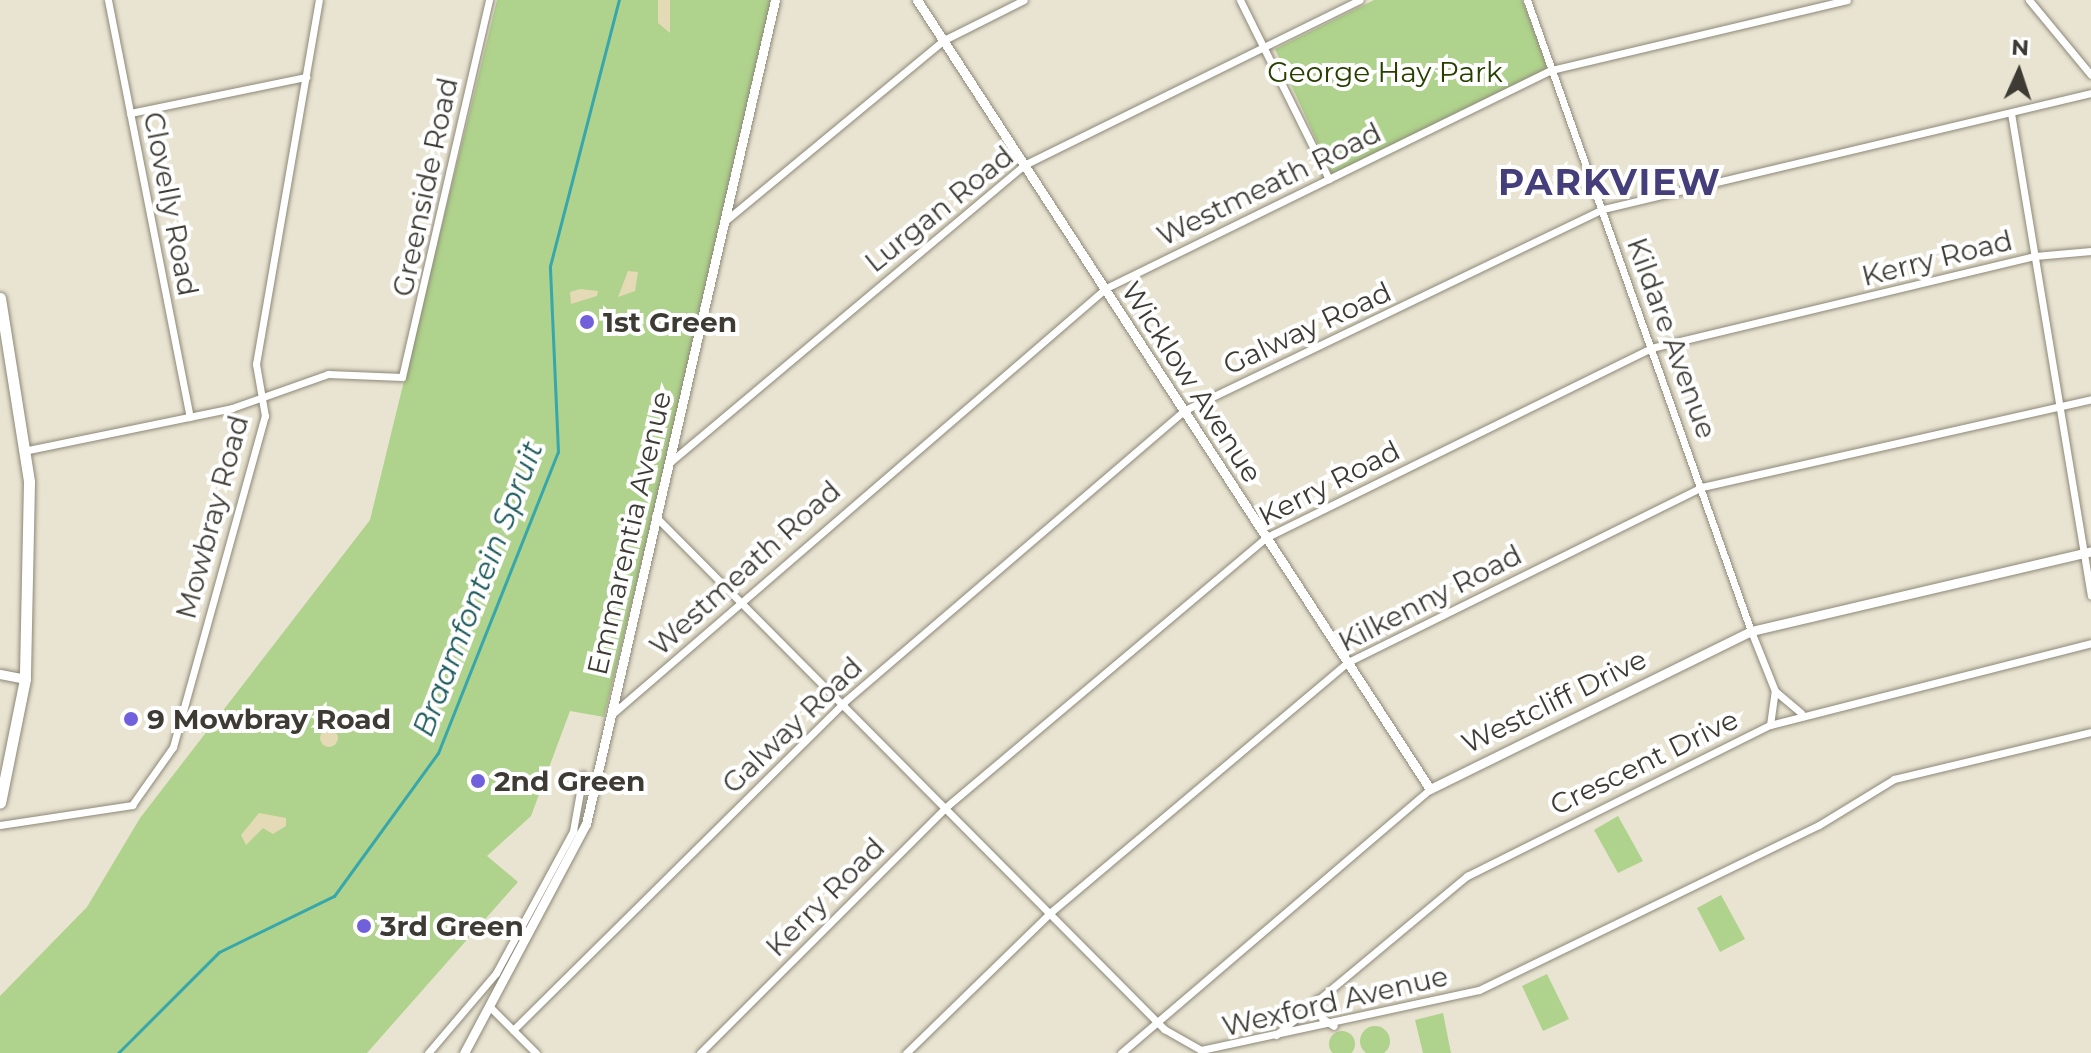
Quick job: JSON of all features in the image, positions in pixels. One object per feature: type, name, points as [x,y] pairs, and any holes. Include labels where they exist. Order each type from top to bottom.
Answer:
[{"type":"main road","points":[[0,298],[28,450],[25,679],[0,803]]},
{"type":"street","name":"Clovelly Road","points":[[108,0],[190,417]]},
{"type":"street","name":"Mowbray Road","points":[[0,825],[124,808],[163,765],[263,424],[256,364],[319,0]]},
{"type":"street","name":"Greenside Road","points":[[262,398],[328,374],[398,379],[411,358],[489,0]]},
{"type":"street","name":"Emmarentia Avenue","points":[[464,1053],[581,839],[775,0]]},
{"type":"street","name":"Wicklow Avenue","points":[[917,0],[1430,789]]},
{"type":"street","points":[[723,223],[944,40],[1024,0]]},
{"type":"street","points":[[1240,0],[1329,179]]},
{"type":"street","name":"Lurgan Road","points":[[667,465],[1024,165],[1360,0]]},
{"type":"street","name":"Kildare Avenue","points":[[1527,0],[1751,631],[1775,691],[1801,713]]},
{"type":"street","name":"Westmeath Road","points":[[610,717],[739,599],[1106,288],[1551,70],[1847,0]]},
{"type":"street","points":[[2029,0],[2091,75]]},
{"type":"street","points":[[130,113],[306,77]]},
{"type":"street","name":"Galway Road","points":[[513,1030],[844,702],[1185,410],[1603,209],[2091,93]]},
{"type":"street","points":[[2011,113],[2058,404],[2087,551],[2091,595]]},
{"type":"street","name":"Kerry Road","points":[[700,1053],[946,807],[1267,537],[1651,348],[2035,256],[2091,251]]},
{"type":"street","points":[[0,375],[15,378]]},
{"type":"street","points":[[28,450],[190,417],[262,398]]},
{"type":"street","name":"Kilkenny Road","points":[[906,1053],[1051,912],[1348,662],[1702,487],[2058,404],[2091,399]]},
{"type":"street","name":"Wexford Avenue","points":[[655,516],[844,702],[1155,1020],[1201,1050],[1334,1026],[1488,987],[1819,825],[1894,779],[2091,732]]},
{"type":"street","name":"Westcliff Drive","points":[[1121,1053],[1155,1020],[1430,789],[1751,631],[2087,551]]},
{"type":"street","name":"Crescent Drive","points":[[1274,1037],[1478,869],[1770,725],[1801,713],[2091,643]]},
{"type":"street","points":[[0,674],[25,679]]},
{"type":"street","points":[[1770,725],[1775,691]]},
{"type":"street","points":[[428,1053],[496,973],[573,831],[583,775]]},
{"type":"street","points":[[1317,999],[1334,1026]]},
{"type":"street","points":[[490,1007],[536,1053]]},
{"type":"green space","points":[[497,0],[778,0],[604,717],[570,711],[531,816],[487,856],[518,882],[367,1053],[0,1053],[0,996],[87,907],[140,818],[370,520]]},
{"type":"green space","name":"George Hay Park","points":[[1374,0],[1522,0],[1550,69],[1332,175],[1275,49]]},
{"type":"green space","points":[[1618,816],[1643,861],[1618,873],[1594,830]]},
{"type":"green space","points":[[1721,895],[1745,939],[1720,952],[1697,908]]},
{"type":"green space","points":[[1547,974],[1569,1019],[1543,1031],[1522,986]]},
{"type":"green space","points":[[1443,1013],[1451,1053],[1423,1053],[1415,1020]]},
{"type":"green space","points":[[1375,1026],[1385,1031],[1390,1041],[1385,1051],[1375,1056],[1365,1051],[1360,1041],[1365,1031]]},
{"type":"green space","points":[[1342,1031],[1351,1035],[1355,1044],[1351,1053],[1342,1057],[1333,1053],[1329,1044],[1333,1035]]},
{"type":"sand","points":[[658,0],[670,0],[670,33],[658,23]]},
{"type":"sand","points":[[628,271],[638,272],[635,291],[618,297]]},
{"type":"sand","points":[[580,289],[598,291],[597,296],[571,304],[570,292]]},
{"type":"sand","points":[[325,729],[333,729],[338,738],[336,745],[325,747],[320,742],[320,734]]},
{"type":"sand","points":[[259,813],[286,818],[286,826],[273,834],[263,828],[246,845],[241,835]]},
{"type":"waterway","name":"Braamfontein Spruit","points":[[118,1053],[219,952],[334,896],[438,753],[558,452],[550,266],[619,0]]},
{"type":"place","name":"1st Green","points":[[587,322]]},
{"type":"place","name":"9 Mowbray Road","points":[[131,719]]},
{"type":"place","name":"2nd Green","points":[[478,781]]},
{"type":"place","name":"3rd Green","points":[[364,926]]},
{"type":"district","name":"PARKVIEW","points":[[1610,183]]}]
